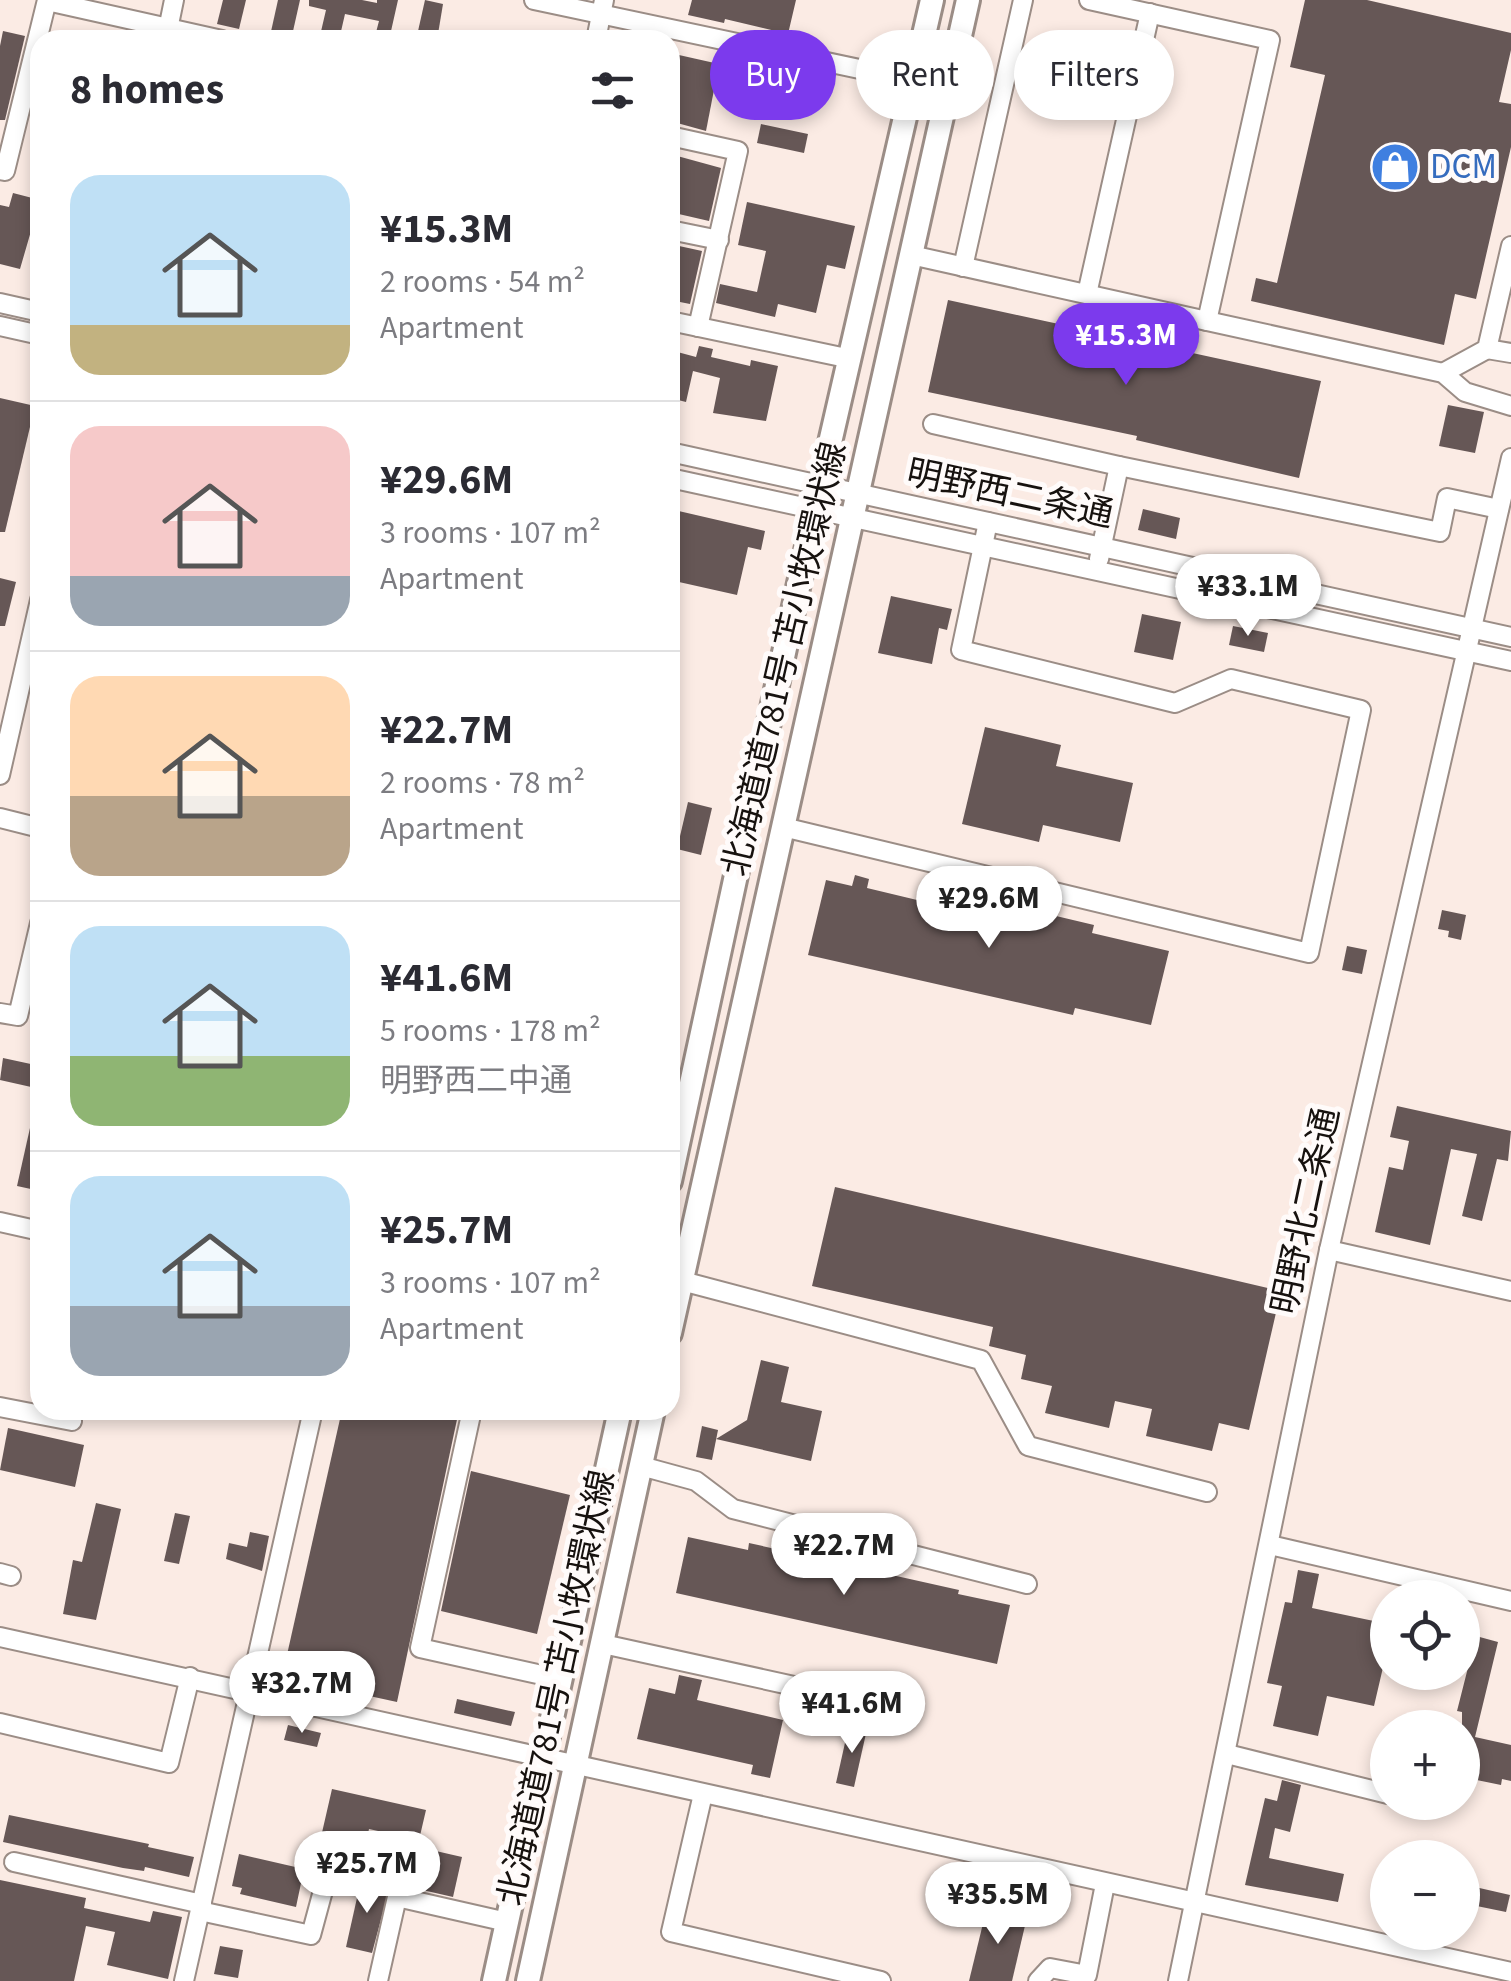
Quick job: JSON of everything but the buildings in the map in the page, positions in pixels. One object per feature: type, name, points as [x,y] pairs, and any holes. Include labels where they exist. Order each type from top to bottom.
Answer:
[{"type":"main road","name":"北海道道781号 苫小牧環状線","points":[[925,30],[932,0]]},
{"type":"main road","name":"北海道道781号 苫小牧環状線","points":[[962,30],[968,0]]},
{"type":"main road","name":"北海道道781号 苫小牧環状線","points":[[680,1135],[820,486],[905,120]]},
{"type":"main road","name":"北海道道781号 苫小牧環状線","points":[[680,1290],[942,120]]},
{"type":"main road","name":"北海道道781号 苫小牧環状線","points":[[494,1981],[618,1420]]},
{"type":"main road","name":"北海道道781号 苫小牧環状線","points":[[528,1981],[651,1420]]},
{"type":"street","points":[[40,30],[47,0],[153,30]]},
{"type":"street","points":[[168,30],[174,0]]},
{"type":"street","points":[[534,0],[603,6],[856,68]]},
{"type":"street","points":[[963,267],[1023,0]]},
{"type":"street","points":[[1089,0],[1270,40],[1207,321]]},
{"type":"street","points":[[1087,294],[1150,14]]},
{"type":"street","points":[[0,170],[5,172],[30,70]]},
{"type":"street","points":[[680,138],[738,151],[698,327]]},
{"type":"street","points":[[680,232],[719,240]]},
{"type":"street","points":[[1487,349],[1511,246]]},
{"type":"street","points":[[911,255],[1442,373],[1464,392],[1511,406]]},
{"type":"street","points":[[0,303],[30,310]]},
{"type":"street","points":[[680,323],[851,359]]},
{"type":"street","points":[[0,326],[30,333]]},
{"type":"street","points":[[1442,373],[1487,349],[1511,354]]},
{"type":"street","points":[[933,424],[1440,532],[1447,498],[1499,509]]},
{"type":"street","name":"明野西二条通","points":[[680,454],[820,486],[855,505],[983,545],[1511,661]]},
{"type":"street","name":"明野北二条通","points":[[1178,1981],[1330,1250],[1511,458]]},
{"type":"street","points":[[1096,570],[1119,466]]},
{"type":"street","name":"明野西二条通","points":[[680,480],[815,510],[855,505],[988,522],[1511,637]]},
{"type":"street","points":[[783,827],[1310,952],[1362,710],[1231,680],[1175,703],[961,650],[988,522]]},
{"type":"street","points":[[0,775],[30,645]]},
{"type":"street","points":[[0,676],[22,681]]},
{"type":"street","points":[[0,818],[30,826]]},
{"type":"street","points":[[0,1012],[18,1016],[30,965]]},
{"type":"street","points":[[0,1222],[30,1229]]},
{"type":"street","points":[[1330,1250],[1511,1291]]},
{"type":"street","points":[[682,1282],[981,1360],[1028,1446],[1207,1492]]},
{"type":"street","points":[[0,1406],[30,1412]]},
{"type":"street","points":[[67,1420],[72,1421]]},
{"type":"street","points":[[184,1981],[312,1420]]},
{"type":"street","points":[[470,1420],[420,1648],[560,1679]]},
{"type":"street","points":[[641,1466],[696,1482],[733,1510],[1027,1584]]},
{"type":"street","points":[[1270,1545],[1511,1601]]},
{"type":"street","points":[[0,1637],[1510,1972],[1508,1981]]},
{"type":"street","points":[[603,1644],[899,1709]]},
{"type":"street","points":[[0,1724],[169,1764],[190,1677]]},
{"type":"street","points":[[1227,1754],[1370,1790]]},
{"type":"street","points":[[703,1794],[671,1932],[881,1981]]},
{"type":"street","points":[[14,1862],[311,1935],[324,1887]]},
{"type":"street","points":[[1038,1981],[1050,1968],[1087,1974],[1105,1884]]},
{"type":"street","points":[[378,1981],[397,1897],[506,1922]]},
{"type":"place","name":"DCM","points":[[1395,167]]}]
